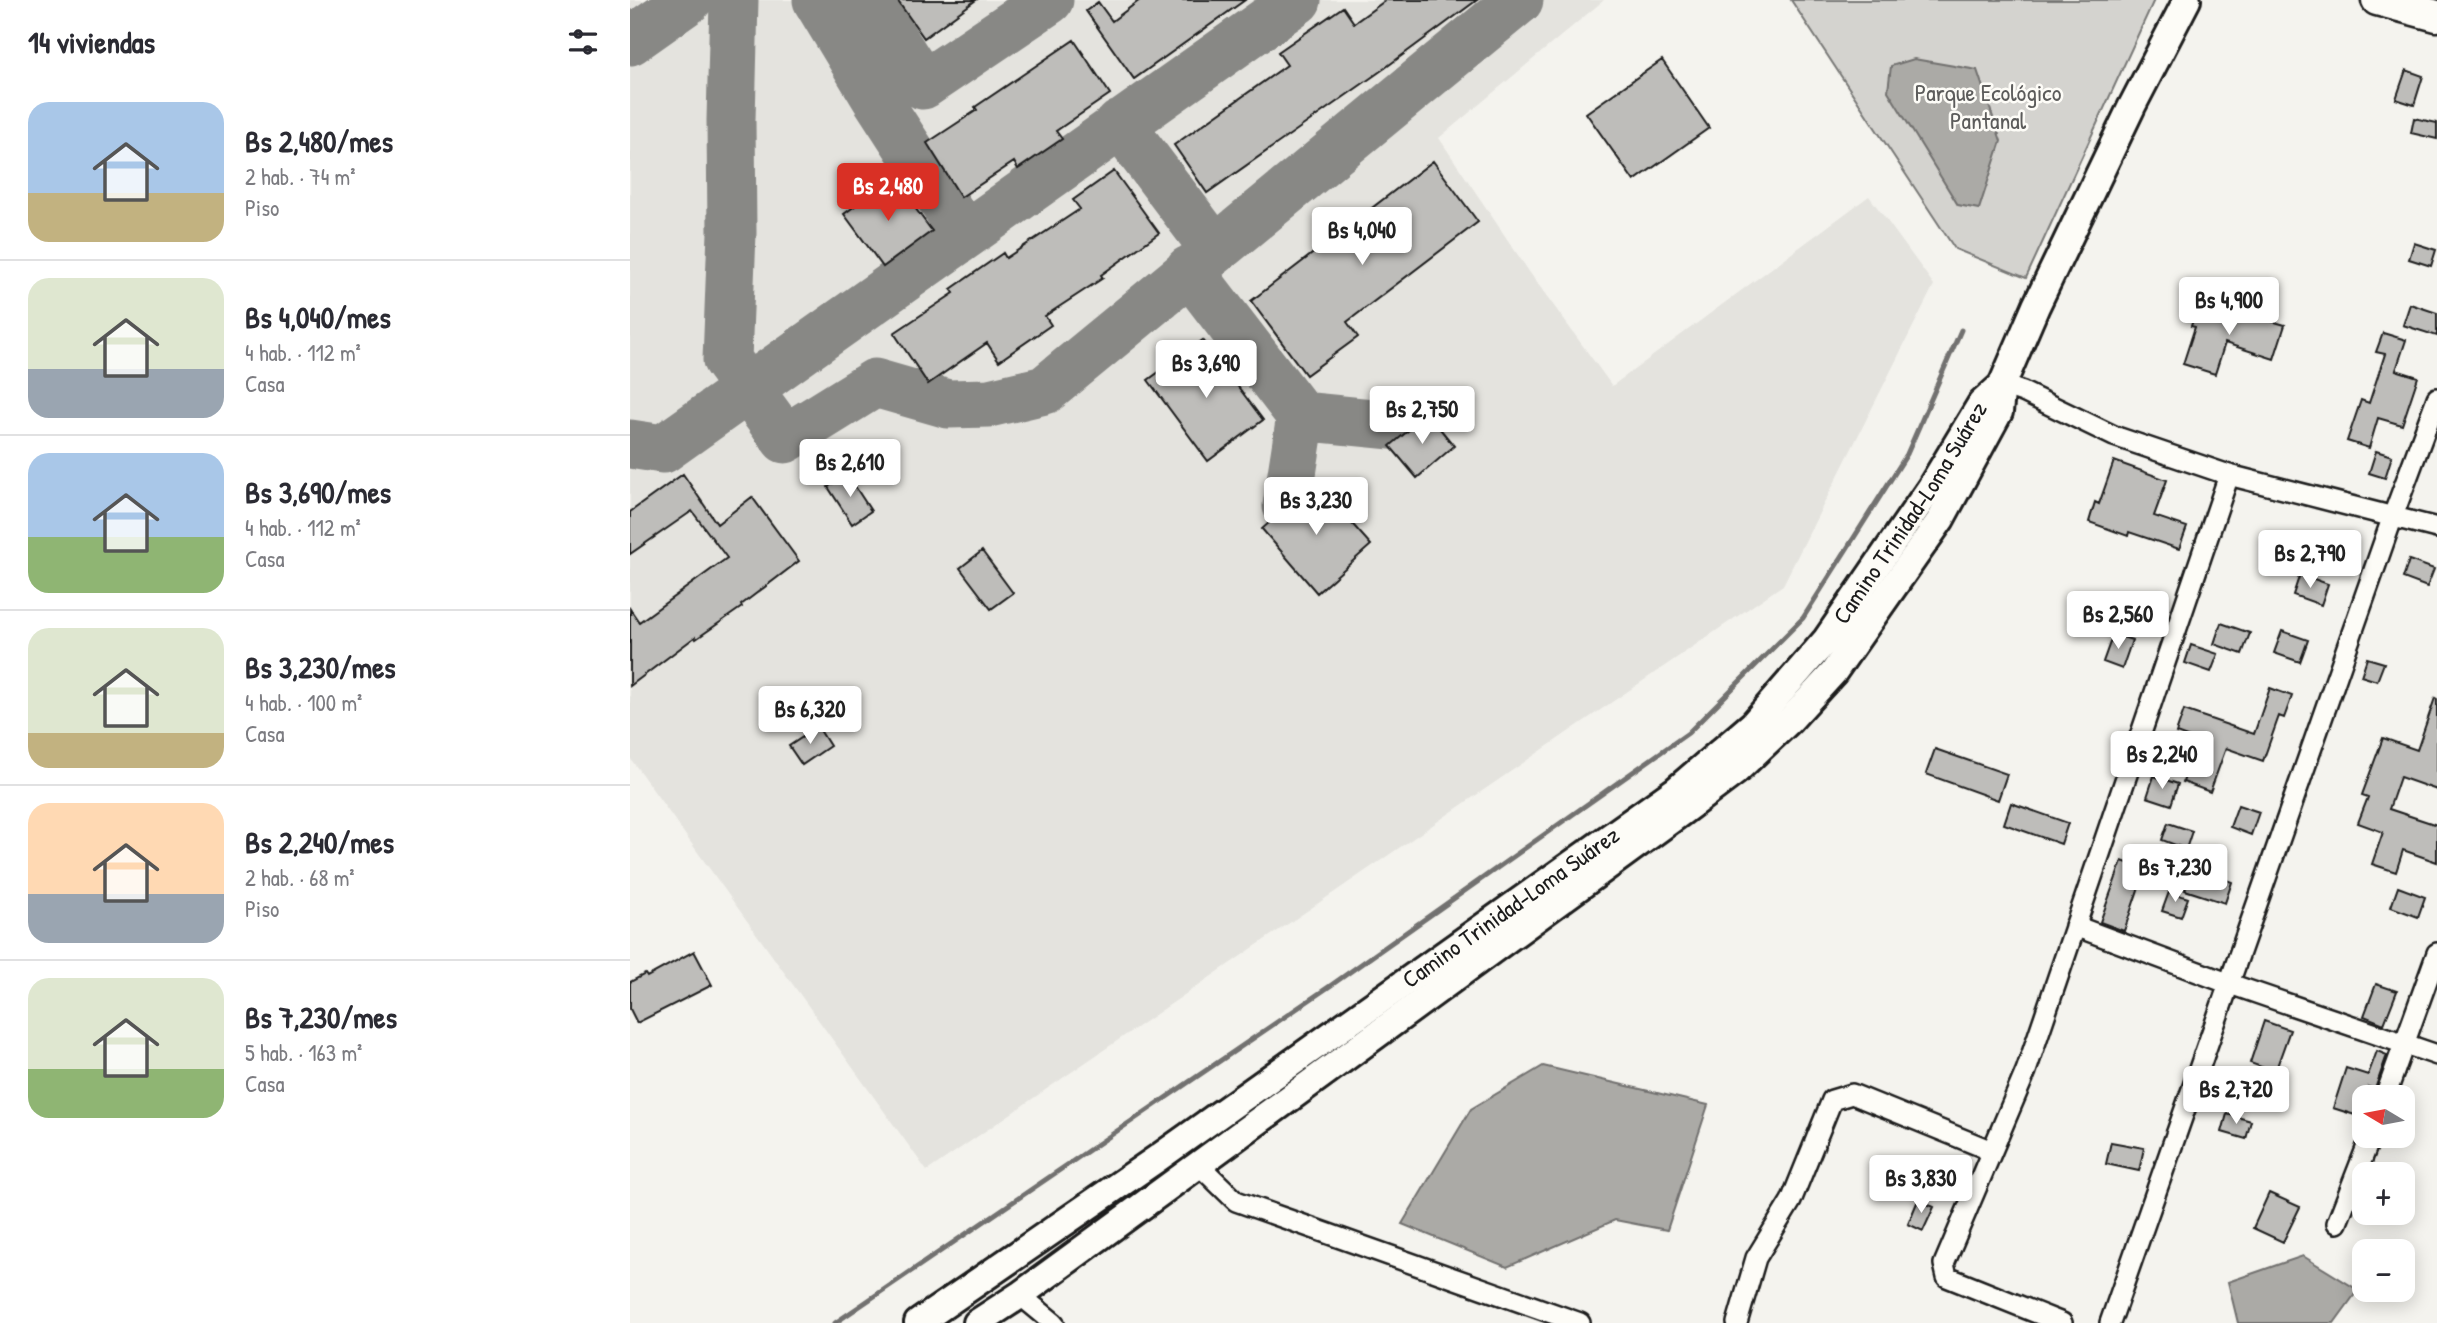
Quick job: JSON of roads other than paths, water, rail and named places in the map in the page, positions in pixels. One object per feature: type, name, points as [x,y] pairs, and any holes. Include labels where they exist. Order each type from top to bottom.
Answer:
[{"type":"main road","points":[[2377,0],[2437,16]]},
{"type":"street","name":"Camino Trinidad-Loma Suárez","points":[[977,1323],[1020,1295],[1724,780],[1790,720],[1833,673],[1941,519],[1999,412],[2002,385],[2036,306],[2120,131],[2187,0]]},
{"type":"street","name":"Camino Trinidad-Loma Suárez","points":[[918,1323],[1158,1158],[1676,790],[1711,762],[1753,724],[1825,640],[1931,487],[1981,404],[2002,385]]},
{"type":"street","points":[[2002,385],[2023,392],[2114,436],[2229,475],[2437,528]]},
{"type":"street","points":[[2110,1323],[2393,516],[2437,398]]},
{"type":"street","points":[[2063,1323],[1947,1277],[1944,1264],[2025,1071],[2229,475]]},
{"type":"street","points":[[2075,926],[2230,984],[2437,1055]]},
{"type":"street","points":[[2390,1085],[2437,953]]},
{"type":"street","points":[[1737,1323],[1756,1258],[1791,1201],[1832,1100],[1852,1094],[1992,1151]]},
{"type":"street","points":[[2337,1223],[2366,1148]]},
{"type":"street","points":[[1198,1164],[1236,1201],[1580,1323]]},
{"type":"street","points":[[1020,1295],[1054,1323]]},
{"type":"waterway","points":[[835,1323],[1330,986],[1688,733],[1803,618],[1907,454],[1961,330]]},
{"type":"park label","name":"Parque Ecológico Pantanal","points":[[1988,107]]}]
